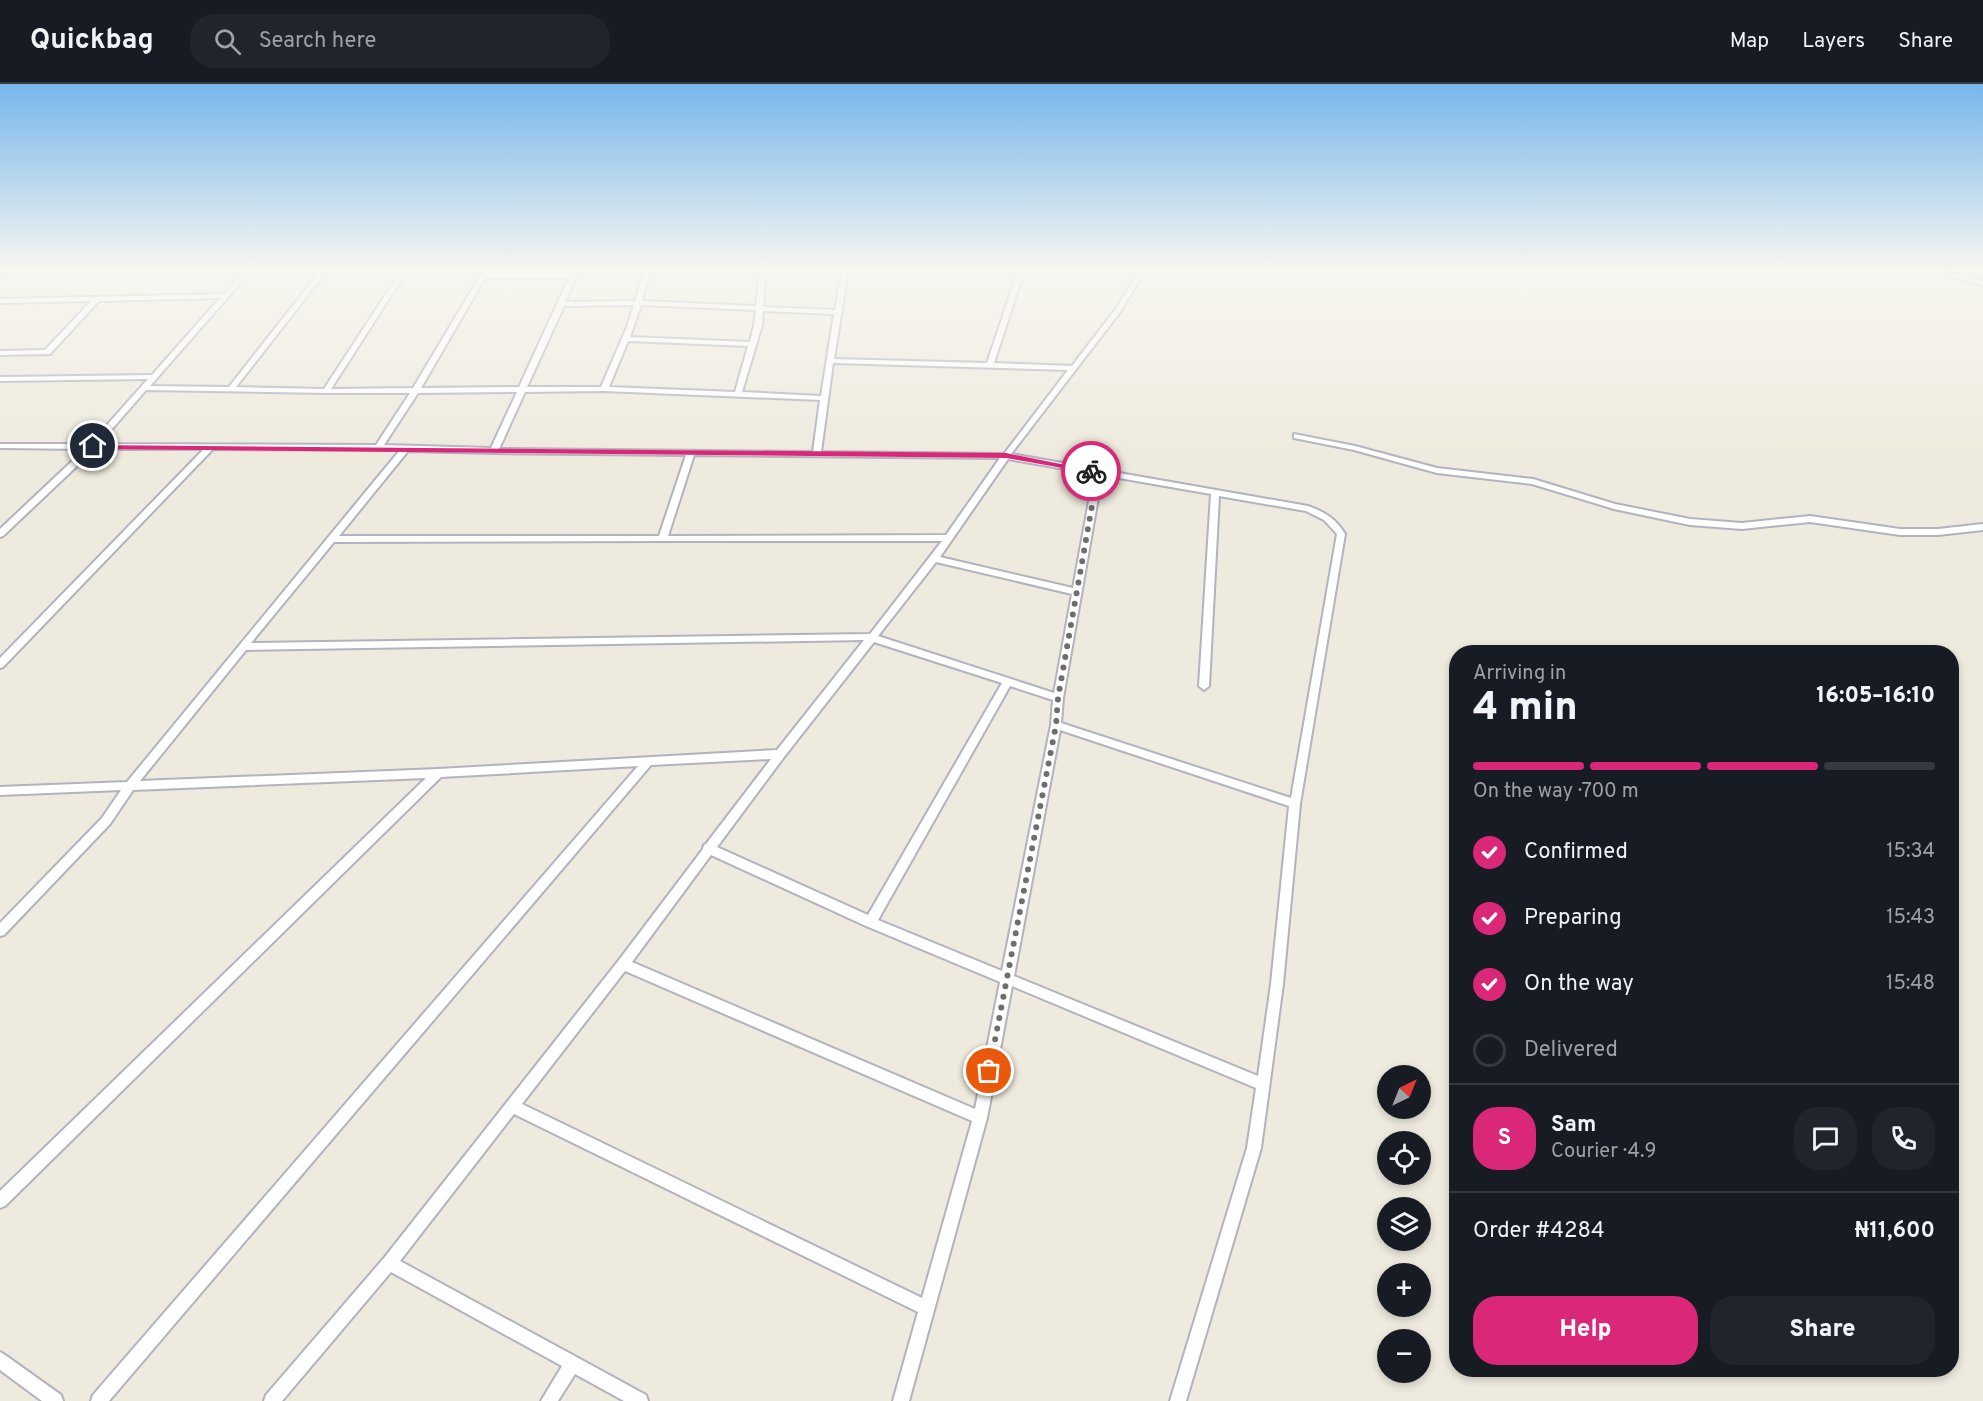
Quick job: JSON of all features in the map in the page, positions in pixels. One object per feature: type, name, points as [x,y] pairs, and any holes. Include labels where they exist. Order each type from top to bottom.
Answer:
[{"type":"street","points":[[0,352],[47,352],[65,332]]},
{"type":"street","points":[[0,534],[93,446],[194,332]]},
{"type":"street","points":[[231,389],[276,332]]},
{"type":"street","points":[[326,391],[364,332]]},
{"type":"street","points":[[378,448],[450,332]]},
{"type":"street","points":[[494,451],[548,332]]},
{"type":"street","points":[[604,389],[628,332]]},
{"type":"street","points":[[738,394],[756,332]]},
{"type":"street","points":[[817,453],[823,398],[835,332]]},
{"type":"street","points":[[990,365],[1001,332]]},
{"type":"street","points":[[272,1401],[389,1263],[623,964],[780,754],[870,637],[934,559],[1006,456],[1101,332]]},
{"type":"street","points":[[626,339],[752,344]]},
{"type":"street","points":[[831,361],[1074,368]]},
{"type":"street","points":[[0,379],[155,377]]},
{"type":"street","points":[[146,388],[326,391],[604,389],[823,398]]},
{"type":"street","points":[[1297,436],[1355,448],[1437,470],[1533,482],[1614,506],[1720,526],[1810,519],[1900,532],[1938,532],[1983,527]]},
{"type":"street","points":[[0,446],[406,448],[494,451],[1006,456],[1308,509],[1325,515],[1336,524],[1341,534],[1295,804],[1264,1085],[1254,1148],[1178,1401]]},
{"type":"street","points":[[0,664],[210,448]]},
{"type":"street","points":[[0,931],[106,821],[130,785],[406,448]]},
{"type":"street","points":[[662,538],[691,452]]},
{"type":"street","points":[[901,1401],[980,1118],[1056,725],[1058,698],[1098,472]]},
{"type":"street","points":[[1204,686],[1215,493]]},
{"type":"street","points":[[331,539],[948,538]]},
{"type":"street","points":[[934,559],[1077,592]]},
{"type":"street","points":[[242,647],[870,637],[1058,698]]},
{"type":"street","points":[[870,922],[1007,682]]},
{"type":"street","points":[[1056,725],[1295,804]]},
{"type":"street","points":[[0,791],[438,773],[780,754]]},
{"type":"street","points":[[99,1401],[648,762]]},
{"type":"street","points":[[0,1201],[438,773]]},
{"type":"street","points":[[708,848],[870,922],[1264,1085]]},
{"type":"street","points":[[623,964],[980,1118]]},
{"type":"street","points":[[511,1106],[927,1308]]},
{"type":"street","points":[[389,1263],[640,1401]]},
{"type":"street","points":[[0,1360],[56,1401]]},
{"type":"street","points":[[549,1401],[573,1363]]},
{"type":"way so far","points":[[989,1071],[1056,725],[1058,698],[1098,472],[1091,471]]},
{"type":"route","points":[[93,446],[1006,456],[1091,471]]}]
